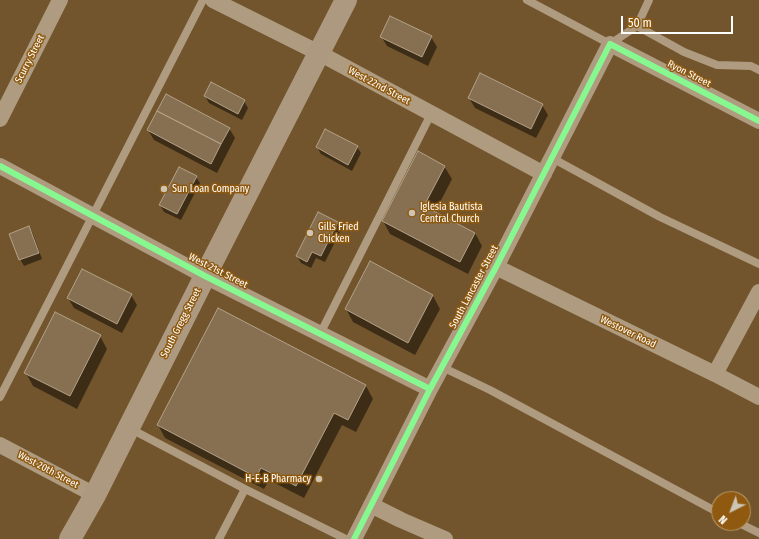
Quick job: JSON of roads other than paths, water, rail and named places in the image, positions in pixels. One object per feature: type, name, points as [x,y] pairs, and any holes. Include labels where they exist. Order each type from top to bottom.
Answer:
[{"type":"main road","name":"South Gregg Street","points":[[70,539],[95,495],[346,0]]},
{"type":"street","name":"Scurry Street","points":[[0,118],[60,0]]},
{"type":"street","name":"West 22nd Street","points":[[213,0],[319,53],[544,174]]},
{"type":"street","name":"Ryon Street","points":[[610,44],[759,121]]},
{"type":"street","name":"South Lancaster Street","points":[[354,539],[430,389],[496,267],[610,44]]},
{"type":"street","name":"West 21st Street","points":[[0,166],[205,276],[430,389]]},
{"type":"street","name":"Westover Road","points":[[496,267],[759,397]]},
{"type":"street","points":[[715,374],[759,292]]},
{"type":"street","name":"West 20th Street","points":[[0,445],[95,495]]},
{"type":"street","points":[[371,505],[445,539]]},
{"type":"lane","points":[[0,397],[203,0]]},
{"type":"lane","points":[[527,0],[610,44],[636,26],[649,0]]},
{"type":"lane","points":[[636,26],[684,52],[717,65],[751,66],[759,70]]},
{"type":"lane","points":[[320,334],[431,114]]},
{"type":"lane","points":[[552,158],[660,217],[759,264]]},
{"type":"lane","points":[[442,367],[490,390],[711,509]]},
{"type":"lane","points":[[129,428],[245,489],[346,539]]},
{"type":"lane","points":[[219,539],[245,489]]},
{"type":"place","name":"Sun Loan Company","points":[[164,189]]},
{"type":"place","name":"Iglesia Bautista Central Church","points":[[412,213]]},
{"type":"place","name":"Gills Fried Chicken","points":[[310,233]]},
{"type":"place","name":"H-E-B Pharmacy","points":[[319,479]]}]
